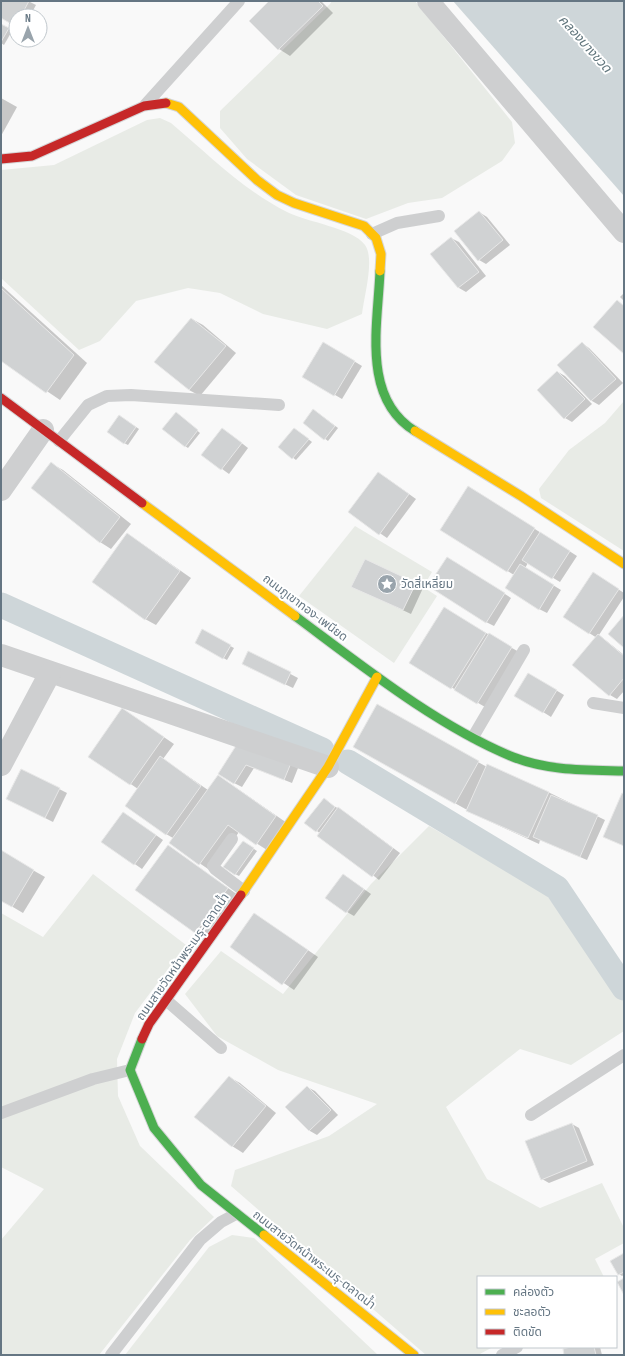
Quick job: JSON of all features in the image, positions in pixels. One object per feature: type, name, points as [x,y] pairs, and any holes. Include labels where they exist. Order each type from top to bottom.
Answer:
[{"type":"street","points":[[428,1],[624,232]]},
{"type":"street","points":[[1,159],[32,156],[144,106],[159,102],[169,102],[180,107],[257,180],[277,195],[294,203],[364,226],[376,238],[381,254],[376,366],[381,390],[399,418],[406,425],[521,496],[624,564]]},
{"type":"street","name":"ถนนภูเขาทอง-เพนียด","points":[[1,398],[377,677],[457,729],[514,757],[552,767],[580,770],[624,771]]},
{"type":"street","points":[[1,490],[51,436]]},
{"type":"street","points":[[1,655],[328,767]]},
{"type":"street","points":[[1,765],[50,673]]},
{"type":"street","name":"ถนนสายวัดหน้าพระเมรุ-ตลาดน้ำ","points":[[377,677],[328,767],[244,891],[149,1024],[137,1049],[130,1070],[154,1128],[201,1185],[414,1355]]},
{"type":"lane","points":[[144,106],[239,1]]},
{"type":"lane","points":[[372,234],[397,223],[439,216]]},
{"type":"lane","points":[[51,436],[88,405],[107,396],[131,395],[279,405]]},
{"type":"lane","points":[[473,736],[524,650]]},
{"type":"lane","points":[[593,703],[624,708]]},
{"type":"lane","points":[[232,839],[213,866],[244,891]]},
{"type":"lane","points":[[166,1000],[221,1048]]},
{"type":"lane","points":[[531,1115],[624,1055]]},
{"type":"lane","points":[[1,1113],[94,1079],[130,1070]]},
{"type":"lane","points":[[111,1355],[200,1240],[221,1222],[236,1214]]},
{"type":"lane","points":[[502,1355],[514,1348]]},
{"type":"shaded area","points":[[332,1],[415,1],[512,122],[515,143],[502,161],[442,198],[408,203],[366,219],[296,195],[247,159],[220,128],[220,111]]},
{"type":"shaded area","points":[[160,118],[171,123],[226,171],[271,203],[295,216],[340,230],[359,239],[368,251],[369,259],[368,278],[362,314],[327,329],[263,314],[220,293],[188,288],[136,301],[100,341],[79,350],[1,278],[1,170],[54,165],[147,120]]},
{"type":"shaded area","points":[[624,401],[624,551],[541,498],[539,489],[569,450],[605,423]]},
{"type":"shaded area","points":[[355,526],[432,572],[423,587],[437,596],[394,663],[299,596]]},
{"type":"shaded area","points":[[429,826],[546,894],[624,1002],[624,1031],[571,1065],[520,1049],[446,1107],[487,1179],[540,1208],[602,1183],[624,1228],[624,1243],[595,1259],[604,1276],[477,1276],[477,1348],[491,1348],[478,1355],[426,1355],[231,1186],[235,1170],[329,1136],[377,1104],[278,1070],[217,1036],[185,994],[221,951],[283,994],[371,884]]},
{"type":"shaded area","points":[[93,874],[186,945],[135,1013],[117,1059],[118,1096],[140,1146],[214,1217],[190,1240],[99,1355],[1,1355],[1,1240],[44,1189],[1,1167],[1,913],[43,937]]},
{"type":"shaded area","points":[[232,1235],[254,1238],[378,1355],[125,1355],[209,1247]]},
{"type":"water","name":"คลองบางขวด","points":[[453,1],[624,1],[624,196]]},
{"type":"building","points":[[1,1],[29,1],[25,8],[8,8],[8,22],[1,18]]},
{"type":"building","points":[[269,1],[318,1],[323,6],[278,50],[249,21]]},
{"type":"building","points":[[1,24],[8,28],[8,30],[1,42]]},
{"type":"building","points":[[479,211],[503,240],[478,261],[454,231]]},
{"type":"building","points":[[451,237],[479,272],[458,288],[430,254]]},
{"type":"building","points":[[1,288],[74,355],[46,393],[1,361]]},
{"type":"building","points":[[617,300],[624,306],[624,354],[593,327]]},
{"type":"building","points":[[191,318],[226,346],[189,390],[154,362]]},
{"type":"building","points":[[323,342],[355,361],[334,396],[302,377]]},
{"type":"building","points":[[582,342],[616,379],[591,401],[557,365]]},
{"type":"building","points":[[557,371],[585,399],[564,419],[537,390]]},
{"type":"building","points":[[313,409],[335,426],[324,440],[303,423]]},
{"type":"building","points":[[176,412],[198,430],[185,447],[162,429]]},
{"type":"building","points":[[119,415],[136,427],[124,444],[107,432]]},
{"type":"building","points":[[222,428],[242,443],[221,470],[201,455]]},
{"type":"building","points":[[294,428],[309,439],[292,459],[278,447]]},
{"type":"building","points":[[51,462],[120,517],[100,543],[31,488]]},
{"type":"building","points":[[378,472],[409,494],[379,535],[348,512]]},
{"type":"building","points":[[468,486],[535,528],[507,572],[440,530]]},
{"type":"building","points":[[540,532],[570,551],[552,579],[522,560]]},
{"type":"building","points":[[127,533],[180,571],[145,620],[92,582]]},
{"type":"building","points":[[447,557],[505,593],[486,623],[428,586]]},
{"type":"building","points":[[365,559],[416,583],[403,610],[351,587]]},
{"type":"building","points":[[520,564],[554,585],[539,610],[505,588]]},
{"type":"building","points":[[593,572],[619,589],[589,634],[563,617]]},
{"type":"building","points":[[444,607],[486,633],[451,689],[409,663]]},
{"type":"building","points":[[624,615],[624,648],[608,634]]},
{"type":"building","points":[[202,629],[231,645],[223,659],[195,643]]},
{"type":"building","points":[[489,633],[512,647],[477,704],[454,690]]},
{"type":"building","points":[[598,634],[624,656],[624,678],[609,696],[572,665]]},
{"type":"building","points":[[248,651],[291,672],[285,685],[242,664]]},
{"type":"building","points":[[528,673],[557,690],[543,713],[514,696]]},
{"type":"building","points":[[377,704],[479,761],[455,804],[353,747]]},
{"type":"building","points":[[122,708],[164,737],[130,785],[88,757]]},
{"type":"building","points":[[239,741],[291,763],[284,780],[246,765],[234,784],[218,774]]},
{"type":"building","points":[[160,756],[201,786],[166,835],[125,806]]},
{"type":"building","points":[[487,764],[549,792],[528,838],[466,811]]},
{"type":"building","points":[[21,769],[60,788],[45,818],[6,799]]},
{"type":"building","points":[[218,775],[276,816],[256,845],[228,825],[199,865],[169,843]]},
{"type":"building","points":[[622,793],[624,794],[624,846],[603,837]]},
{"type":"building","points":[[551,795],[598,815],[580,857],[533,837]]},
{"type":"building","points":[[324,798],[335,807],[316,832],[304,823]]},
{"type":"building","points":[[338,807],[393,848],[372,877],[317,836]]},
{"type":"building","points":[[123,812],[156,835],[134,865],[101,842]]},
{"type":"building","points":[[243,841],[254,848],[235,875],[223,867]]},
{"type":"building","points":[[168,845],[228,888],[195,933],[135,890]]},
{"type":"building","points":[[1,850],[34,870],[12,907],[1,901]]},
{"type":"building","points":[[343,874],[364,889],[346,913],[325,898]]},
{"type":"building","points":[[254,913],[308,950],[282,985],[230,947]]},
{"type":"building","points":[[229,1076],[266,1106],[232,1147],[194,1117]]},
{"type":"building","points":[[307,1086],[331,1110],[309,1131],[285,1107]]},
{"type":"building","points":[[572,1123],[587,1161],[541,1180],[525,1141]]},
{"type":"building","points":[[624,1253],[624,1272],[618,1275],[610,1261]]},
{"type":"building","points":[[624,1278],[624,1295],[617,1282]]},
{"type":"building","points":[[594,1348],[596,1355],[564,1355],[563,1349]]},
{"type":"waterway","points":[[1,605],[322,750]]},
{"type":"waterway","points":[[348,762],[557,888],[624,988]]},
{"type":"traffic: fast","points":[[380,271],[376,336],[376,358],[380,380],[386,400],[398,417],[415,431]]},
{"type":"traffic: fast","points":[[295,616],[373,674],[428,712],[485,744],[526,762],[540,765],[568,769],[624,771]]},
{"type":"traffic: fast","points":[[142,1039],[130,1070],[154,1128],[201,1185],[264,1235]]},
{"type":"traffic: slow","points":[[166,103],[179,107],[257,180],[277,195],[294,203],[364,226],[376,238],[381,254],[380,271]]},
{"type":"traffic: slow","points":[[415,431],[521,496],[624,564]]},
{"type":"traffic: slow","points":[[142,503],[295,616]]},
{"type":"traffic: slow","points":[[241,895],[328,767],[377,677]]},
{"type":"traffic: slow","points":[[264,1235],[414,1355]]},
{"type":"traffic: jam","points":[[1,159],[32,156],[144,106],[166,103]]},
{"type":"traffic: jam","points":[[1,398],[142,503]]},
{"type":"traffic: jam","points":[[142,1039],[149,1024],[241,895]]},
{"type":"place","name":"วัดสี่เหลี่ยม","points":[[387,584]]}]
